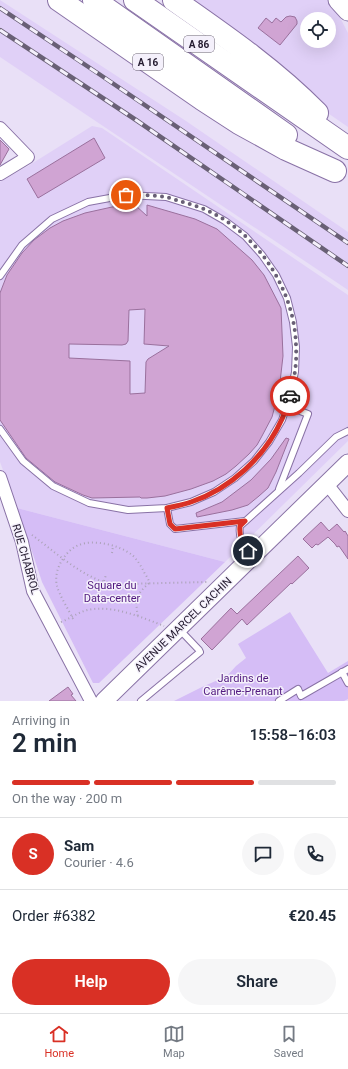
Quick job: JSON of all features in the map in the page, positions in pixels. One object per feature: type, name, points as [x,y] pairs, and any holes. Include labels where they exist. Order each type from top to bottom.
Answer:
[{"type":"highway","name":"A 16","points":[[58,0],[239,123],[286,149],[342,175]]},
{"type":"highway","name":"A 86","points":[[94,0],[342,175]]},
{"type":"highway","name":"A 86","points":[[136,0],[345,146]]},
{"type":"highway","points":[[174,0],[238,46],[291,88],[327,123],[345,146]]},
{"type":"main road","points":[[339,0],[348,4]]},
{"type":"main road","points":[[339,0],[348,11]]},
{"type":"street","points":[[0,128],[28,157],[0,174]]},
{"type":"street","name":"AVENUE MARCEL CACHIN","points":[[104,701],[174,628],[252,557],[348,463]]},
{"type":"street","name":"RUE CHABROL","points":[[0,477],[22,542],[33,591],[91,701]]},
{"type":"street","points":[[327,484],[348,511]]},
{"type":"lane","points":[[0,276],[22,245],[46,224],[88,202],[126,195],[166,197],[204,209],[226,221],[245,236],[262,254],[276,275],[287,298],[294,322],[296,347],[295,372],[290,396],[282,420],[269,442],[254,461],[235,478],[214,492],[191,502],[167,508],[128,510],[89,503],[53,486],[23,461],[0,429]]},
{"type":"lane","points":[[279,491],[308,414],[287,406]]},
{"type":"lane","points":[[252,557],[243,544],[239,534],[240,526],[336,437],[348,431]]},
{"type":"lane","points":[[167,508],[170,524],[175,529],[245,521]]},
{"type":"lane","points":[[141,701],[200,652],[200,650],[174,628]]},
{"type":"lane","points":[[279,701],[298,689],[302,696],[345,671],[348,683]]},
{"type":"path","points":[[16,524],[89,576],[104,582],[111,584],[210,582]]},
{"type":"path","points":[[73,618],[57,587],[56,579],[57,571],[64,558],[78,545],[95,542],[113,546],[131,554],[142,567],[149,580],[149,583]]},
{"type":"path","points":[[112,552],[113,546]]},
{"type":"path","points":[[104,582],[106,575]]},
{"type":"path","points":[[138,617],[136,603],[137,597],[149,583]]},
{"type":"path","points":[[51,625],[73,618],[85,611],[106,609],[125,612],[174,628]]},
{"type":"shaded area","points":[[0,0],[186,121],[348,232],[348,290],[0,57]]},
{"type":"shaded area","points":[[164,0],[331,0],[348,33],[348,127]]},
{"type":"shaded area","points":[[92,126],[102,128],[348,295],[348,441],[225,562],[17,508],[0,462],[0,182]]},
{"type":"green space","name":"Square du Data-center","points":[[17,508],[225,562],[99,683],[93,683],[42,582]]},
{"type":"green space","name":"Jardins de Carême-Prenant","points":[[290,612],[328,673],[348,661],[348,699],[344,701],[174,701],[227,676],[246,658],[238,644]]},
{"type":"building","points":[[286,17],[295,17],[297,24],[280,45],[258,28],[266,18],[272,23],[276,18],[281,22]]},
{"type":"building","points":[[94,138],[105,158],[38,198],[27,179]]},
{"type":"building","points":[[0,140],[9,149],[0,165]]},
{"type":"building","points":[[135,205],[147,216],[147,205],[195,219],[217,229],[252,260],[264,275],[281,308],[283,356],[279,391],[272,417],[257,445],[226,474],[213,481],[191,489],[165,496],[147,498],[92,498],[83,495],[55,482],[26,458],[0,420],[0,293],[7,275],[22,253],[34,240],[50,228],[63,221],[85,213],[112,207]],"holes":[[[145,309],[144,344],[169,346],[148,359],[146,362],[145,393],[130,394],[130,361],[69,358],[69,344],[126,344],[128,341],[129,310]]]},
{"type":"building","points":[[286,438],[289,439],[276,472],[268,488],[259,496],[248,505],[232,510],[197,517],[196,513],[222,502],[251,480],[271,459]]},
{"type":"building","points":[[321,522],[329,531],[337,524],[344,532],[345,531],[348,536],[348,559],[339,546],[337,547],[328,537],[312,548],[303,539]]},
{"type":"building","points":[[298,556],[309,568],[247,625],[242,619],[212,650],[201,639],[231,608],[237,614]]},
{"type":"building","points":[[68,687],[73,694],[71,695],[76,701],[49,701]]},
{"type":"railway","points":[[0,8],[348,243]]},
{"type":"railway","points":[[0,30],[136,120],[348,266]]},
{"type":"way so far","points":[[126,195],[166,197],[204,209],[226,221],[245,236],[262,254],[276,275],[287,298],[294,322],[296,347],[295,372],[290,396]]},
{"type":"route","points":[[248,551],[239,534],[240,526],[245,521],[175,529],[170,524],[167,508],[191,502],[214,492],[235,478],[254,461],[269,442],[282,420],[290,396]]}]
